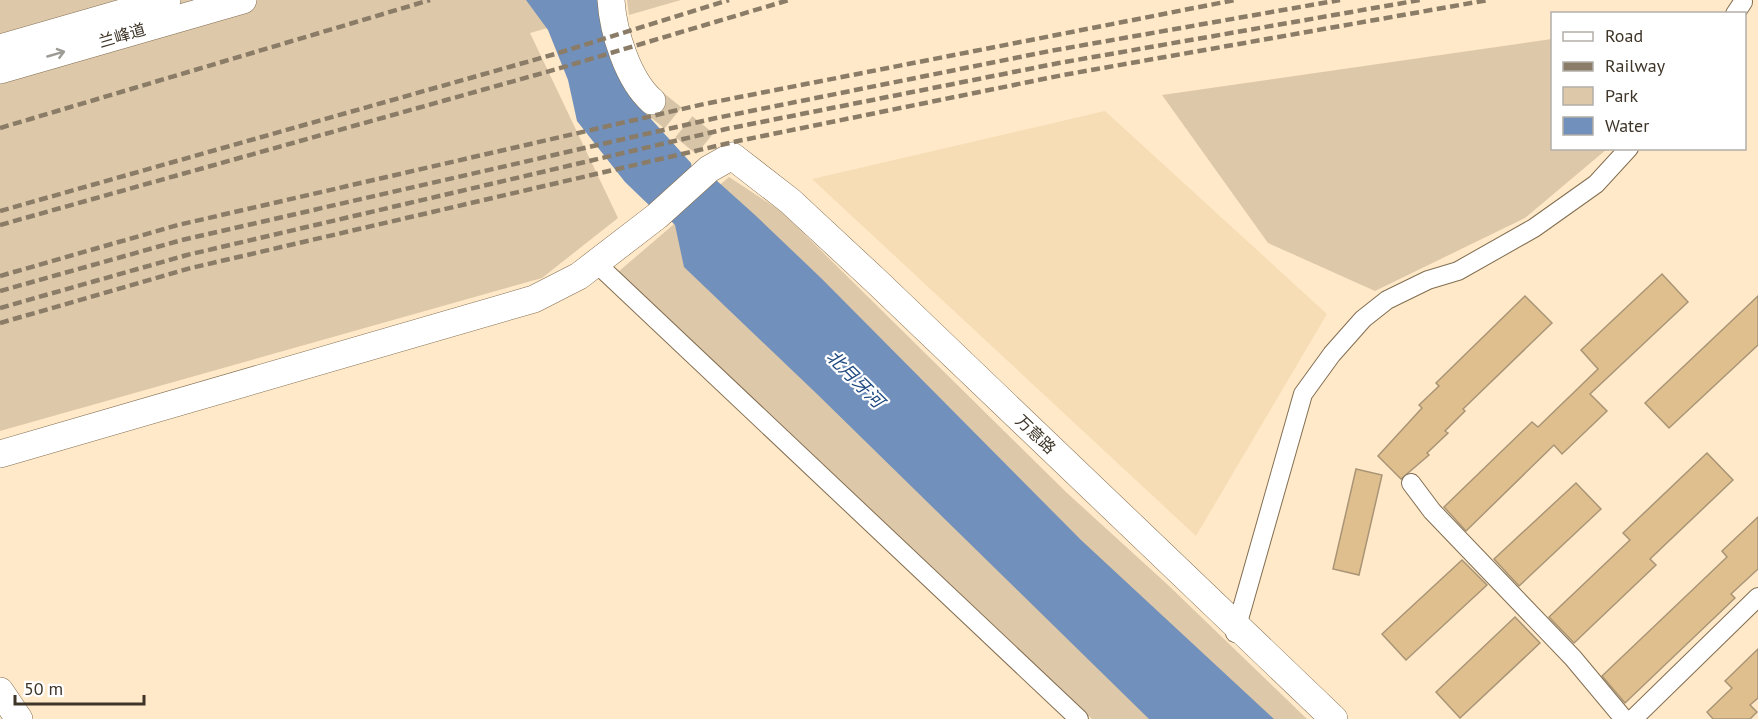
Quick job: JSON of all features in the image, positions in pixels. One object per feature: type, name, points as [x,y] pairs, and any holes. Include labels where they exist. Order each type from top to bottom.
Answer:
[{"type":"street","name":"兰峰道","points":[[0,48],[167,0]]},
{"type":"street","name":"兰峰道","points":[[0,70],[243,0]]},
{"type":"street","points":[[616,7],[614,21],[632,79],[657,100],[645,87],[634,61]]},
{"type":"street","points":[[1235,631],[1303,394],[1332,354],[1363,319],[1387,300],[1428,280],[1458,271],[1534,228],[1596,184],[1627,150]]},
{"type":"street","name":"万意路","points":[[595,262],[657,216],[722,162],[786,207],[1235,631],[1334,719]]},
{"type":"street","points":[[0,454],[534,299],[579,276],[595,262],[1079,719]]},
{"type":"street","points":[[1411,483],[1432,511],[1573,658],[1624,719]]},
{"type":"street","points":[[1633,719],[1758,597]]},
{"type":"street","name":"万意路","points":[[1235,631],[1314,719]]},
{"type":"street","points":[[0,691],[19,719]]},
{"type":"shaded area","points":[[1105,111],[1327,314],[1196,536],[812,179]]},
{"type":"green space","points":[[0,0],[606,0],[607,11],[530,33],[618,218],[542,278],[0,431]]},
{"type":"green space","points":[[627,0],[681,0],[629,15]]},
{"type":"green space","points":[[1551,39],[1551,150],[1606,150],[1525,218],[1375,291],[1268,243],[1162,95]]},
{"type":"green space","points":[[729,177],[782,212],[1066,492],[1168,585],[1307,719],[1092,719],[618,272]]},
{"type":"water","name":"北月牙河","points":[[526,0],[601,0],[631,97],[691,163],[693,174],[716,180],[755,215],[822,279],[1081,540],[1274,719],[1149,719],[684,267],[675,225],[658,208],[650,206],[625,182],[577,121],[568,80],[548,30]]},
{"type":"building","points":[[1662,274],[1688,302],[1590,394],[1607,411],[1562,454],[1554,445],[1466,531],[1444,507],[1532,422],[1538,427],[1598,369],[1581,350]]},
{"type":"building","points":[[1525,296],[1552,323],[1463,409],[1465,411],[1445,431],[1448,433],[1427,453],[1429,455],[1401,479],[1378,456],[1422,408],[1419,405],[1439,386],[1436,383]]},
{"type":"building","points":[[1758,296],[1758,345],[1669,428],[1645,403]]},
{"type":"building","points":[[1707,453],[1733,480],[1650,559],[1656,565],[1574,643],[1549,617],[1630,540],[1623,533]]},
{"type":"building","points":[[1356,469],[1382,475],[1359,575],[1333,569]]},
{"type":"building","points":[[1576,483],[1601,509],[1519,586],[1494,559]]},
{"type":"building","points":[[1758,517],[1758,569],[1731,594],[1735,598],[1625,703],[1602,676],[1727,557],[1722,551]]},
{"type":"building","points":[[1462,560],[1487,585],[1406,660],[1382,634]]},
{"type":"building","points":[[1515,617],[1540,643],[1460,718],[1436,692]]},
{"type":"building","points":[[1758,649],[1758,698],[1750,705],[1757,712],[1750,719],[1713,719],[1707,712],[1732,688],[1725,681]]},
{"type":"tunnel","points":[[652,101],[725,160]]},
{"type":"railway","points":[[0,128],[430,0]]},
{"type":"railway","points":[[0,211],[555,54],[729,0]]},
{"type":"railway","points":[[0,225],[557,69],[789,0]]},
{"type":"railway","points":[[0,276],[178,225],[704,104],[1235,0]]},
{"type":"railway","points":[[0,291],[182,240],[716,118],[1050,51],[1340,0]]},
{"type":"railway","points":[[0,308],[187,255],[726,129],[1059,63],[1420,0]]},
{"type":"railway","points":[[0,323],[191,268],[738,141],[1063,75],[1488,0]]}]
